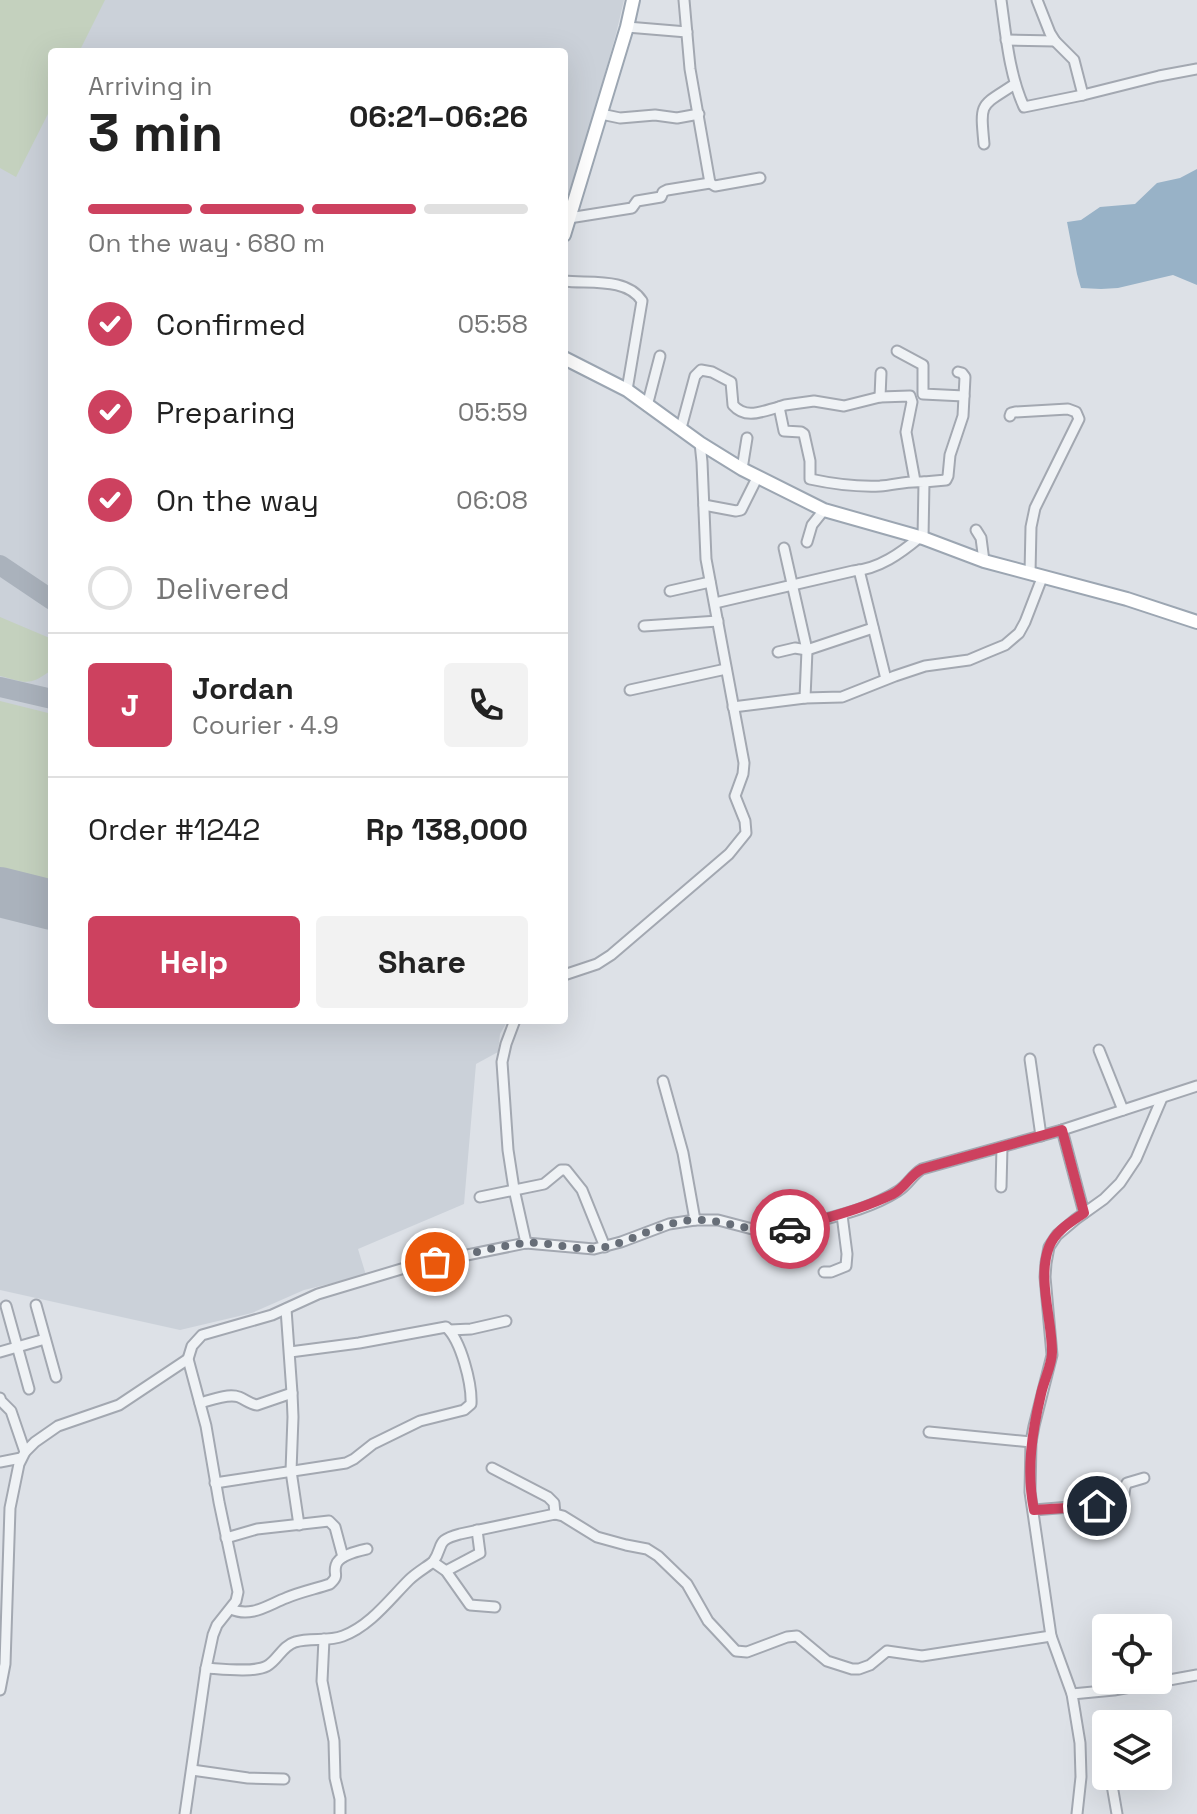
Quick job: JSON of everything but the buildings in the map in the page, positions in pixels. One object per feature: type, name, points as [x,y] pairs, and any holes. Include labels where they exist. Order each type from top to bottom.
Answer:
[{"type":"main road","points":[[568,221],[633,0]]},
{"type":"main road","points":[[568,360],[627,390],[700,443],[757,478],[824,510],[922,538],[984,561],[1127,599],[1197,622]]},
{"type":"street","points":[[684,0],[687,47],[710,183]]},
{"type":"street","points":[[1001,0],[1015,84],[1024,107],[1197,69]]},
{"type":"street","points":[[1037,0],[1055,41],[1074,60],[1083,95]]},
{"type":"street","points":[[627,27],[687,32]]},
{"type":"street","points":[[1006,40],[1055,41]]},
{"type":"street","points":[[984,144],[982,109],[1015,84]]},
{"type":"street","points":[[601,114],[620,118],[649,115],[677,118],[699,114]]},
{"type":"street","points":[[569,218],[632,208],[637,201],[661,197],[667,190],[760,178]]},
{"type":"street","points":[[568,281],[620,286],[631,289],[642,301],[627,390]]},
{"type":"street","points":[[897,351],[923,365],[923,394],[964,396]]},
{"type":"street","points":[[647,406],[660,356]]},
{"type":"street","points":[[681,428],[695,376],[701,370],[731,382],[733,405],[741,412],[758,414],[785,405],[814,401],[844,406],[880,397],[908,395],[912,399],[906,432],[920,481],[922,538],[900,554],[866,570],[715,603]]},
{"type":"street","points":[[810,479],[832,484],[879,486],[946,480],[950,455],[963,416],[965,377],[958,372]]},
{"type":"street","points":[[880,397],[881,373]]},
{"type":"street","points":[[779,407],[784,431],[804,434],[810,479],[803,498]]},
{"type":"street","points":[[733,707],[842,697],[925,666],[969,660],[1005,645],[1019,633],[1025,622],[1036,576],[1031,527],[1035,508],[1079,419],[1076,412],[1068,409],[1015,412],[1010,416]]},
{"type":"street","points":[[742,469],[747,438]]},
{"type":"street","points":[[568,974],[604,960],[729,854],[743,839],[747,827],[735,796],[744,763],[705,547],[700,443]]},
{"type":"street","points":[[704,505],[741,510],[757,478]]},
{"type":"street","points":[[807,542],[812,525],[824,510]]},
{"type":"street","points":[[976,530],[981,538],[984,561]]},
{"type":"street","points":[[784,548],[807,650],[805,698]]},
{"type":"street","points":[[859,570],[886,679]]},
{"type":"street","points":[[670,591],[710,582]]},
{"type":"street","points":[[644,626],[718,621]]},
{"type":"street","points":[[778,652],[795,648],[807,650],[873,628]]},
{"type":"street","points":[[630,690],[726,669]]},
{"type":"street","points":[[514,1024],[502,1062],[505,1122],[514,1189],[526,1243]]},
{"type":"street","points":[[1099,1050],[1123,1110]]},
{"type":"street","points":[[1030,1059],[1041,1136]]},
{"type":"street","points":[[663,1081],[683,1153],[695,1220]]},
{"type":"street","points":[[185,1814],[206,1668],[215,1629],[238,1596],[206,1426],[188,1359],[192,1346],[202,1335],[250,1322],[318,1294],[408,1267],[526,1243],[581,1249],[605,1247],[669,1224],[695,1220],[718,1220],[760,1231],[778,1232],[842,1215],[896,1192],[918,1171],[1062,1130],[1197,1086]]},
{"type":"street","points":[[1077,1814],[1081,1777],[1080,1743],[1072,1694],[1051,1636],[1030,1492],[1031,1442],[1052,1355],[1045,1277],[1047,1254],[1057,1235],[1120,1183],[1136,1159],[1162,1098]]},
{"type":"street","points":[[1062,1130],[1084,1213]]},
{"type":"street","points":[[1001,1187],[1002,1147]]},
{"type":"street","points":[[480,1197],[544,1184],[561,1170],[566,1170],[582,1190],[605,1247]]},
{"type":"street","points":[[824,1272],[846,1266],[842,1215]]},
{"type":"street","points":[[36,1305],[56,1377]]},
{"type":"street","points":[[6,1306],[29,1389]]},
{"type":"street","points":[[286,1309],[293,1417],[291,1471],[299,1525]]},
{"type":"street","points":[[290,1352],[444,1327],[450,1330],[471,1329],[506,1321]]},
{"type":"street","points":[[215,1483],[346,1463],[373,1444],[420,1421],[470,1407],[472,1392],[469,1376],[450,1330]]},
{"type":"street","points":[[0,1352],[45,1339]]},
{"type":"street","points":[[0,1462],[23,1455],[47,1432],[119,1405],[188,1359]]},
{"type":"street","points":[[200,1403],[233,1396],[257,1405],[292,1393]]},
{"type":"street","points":[[0,1398],[11,1411],[23,1455],[12,1489],[10,1508],[5,1664],[0,1690]]},
{"type":"street","points":[[929,1432],[1031,1442]]},
{"type":"street","points":[[492,1468],[548,1497],[554,1503],[555,1514]]},
{"type":"street","points":[[1034,1510],[1117,1503],[1123,1500],[1127,1483],[1144,1478]]},
{"type":"street","points":[[206,1668],[263,1668],[271,1664],[289,1644],[341,1637],[382,1609],[416,1573],[433,1562],[445,1539],[555,1514],[597,1537],[647,1549],[658,1556],[687,1584],[708,1621],[739,1652],[797,1636],[827,1661],[859,1669],[870,1665],[887,1651],[922,1656],[1051,1636]]},
{"type":"street","points":[[226,1538],[257,1529],[332,1522],[343,1557]]},
{"type":"street","points":[[446,1571],[480,1553],[477,1530]]},
{"type":"street","points":[[231,1609],[236,1612],[258,1610],[330,1584],[336,1577],[337,1562],[367,1549]]},
{"type":"street","points":[[433,1562],[446,1571],[470,1605],[495,1607]]},
{"type":"street","points":[[324,1639],[322,1681],[334,1741],[340,1814]]},
{"type":"street","points":[[1072,1694],[1197,1675]]},
{"type":"street","points":[[192,1770],[248,1778],[284,1779]]},
{"type":"street","points":[[1113,1790],[1117,1814]]},
{"type":"shaded area","points":[[0,0],[624,0],[568,205],[568,48],[48,48],[48,1024],[506,1024],[500,1034],[498,1052],[476,1064],[464,1204],[358,1249],[366,1275],[304,1290],[252,1313],[180,1330],[0,1290]]},
{"type":"green space","points":[[0,0],[105,0],[81,48],[48,48],[48,114],[16,177],[0,168]]},
{"type":"green space","points":[[0,617],[48,637],[48,672],[26,682],[0,676]]},
{"type":"green space","points":[[0,701],[48,713],[48,879],[0,867]]},
{"type":"water","points":[[1197,169],[1197,285],[1173,275],[1118,288],[1081,288],[1067,222],[1081,220],[1100,207],[1135,204],[1157,183],[1180,178]]},
{"type":"taxiway","points":[[0,565],[48,597]]},
{"type":"taxiway","points":[[0,687],[48,698]]},
{"type":"taxiway","points":[[24,898],[48,900]]},
{"type":"runway","points":[[0,892],[48,904]]},
{"type":"way so far","points":[[435,1262],[526,1243],[594,1249],[683,1221],[718,1220],[760,1231],[790,1229]]},
{"type":"route","points":[[790,1229],[861,1208],[896,1192],[922,1169],[1062,1130],[1084,1213],[1063,1228],[1052,1241],[1047,1254],[1045,1277],[1052,1355],[1031,1442],[1030,1492],[1034,1510],[1097,1506]]}]
